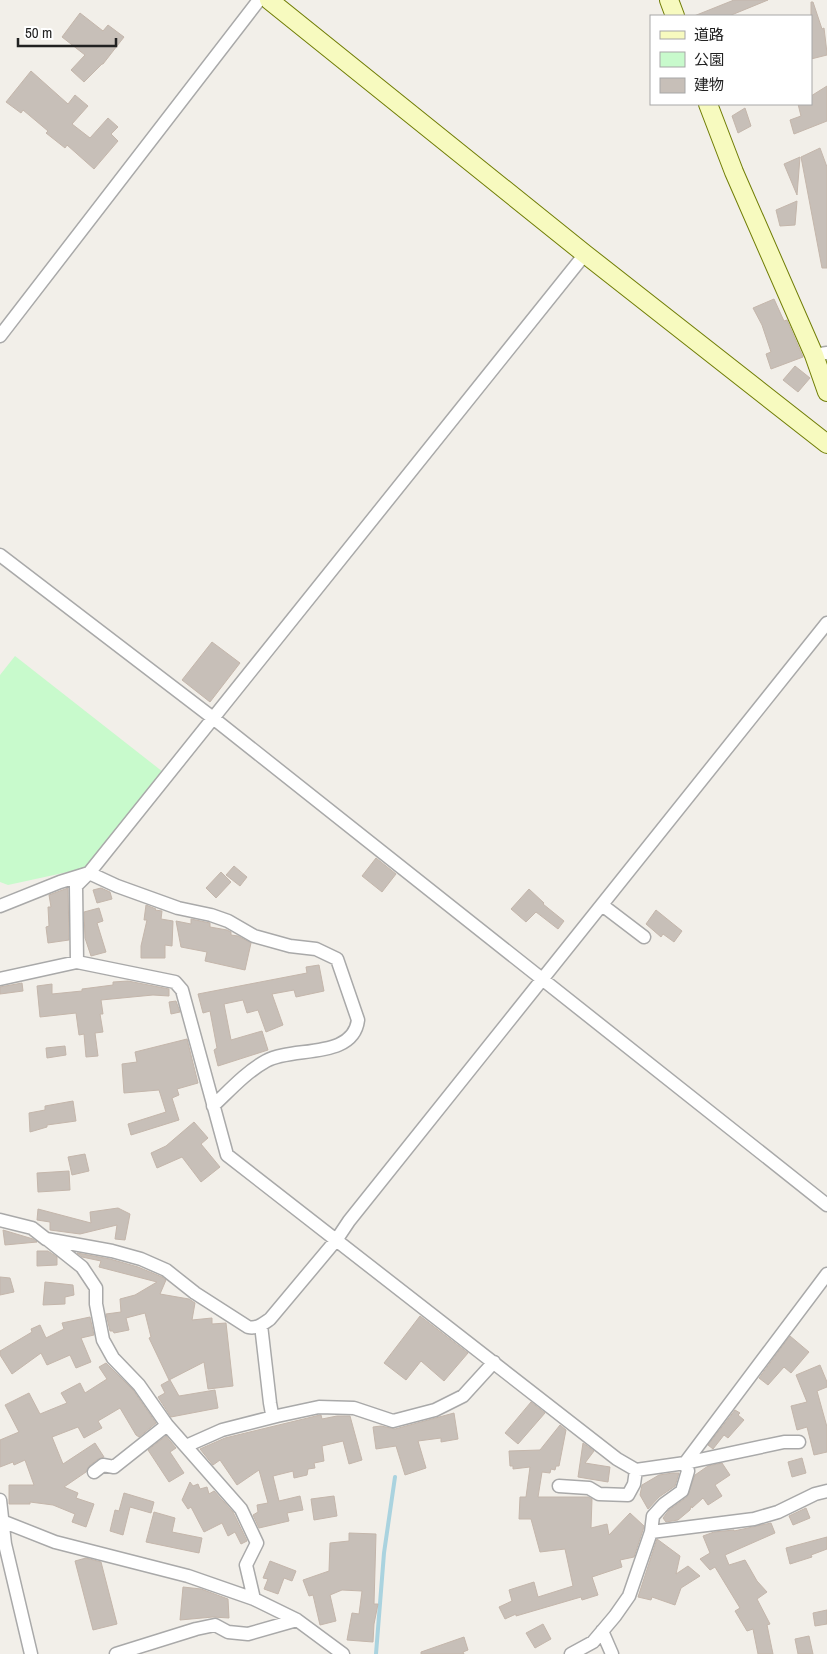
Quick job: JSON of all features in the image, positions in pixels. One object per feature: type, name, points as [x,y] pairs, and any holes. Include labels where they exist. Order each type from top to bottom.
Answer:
[{"type":"street","points":[[0,336],[259,0]]},
{"type":"street","points":[[268,0],[585,254],[827,444]]},
{"type":"street","points":[[669,0],[675,15]]},
{"type":"street","points":[[708,105],[734,172],[821,354],[827,392]]},
{"type":"street","points":[[77,962],[76,886],[89,873],[585,254]]},
{"type":"street","points":[[0,555],[213,718],[542,981],[827,1205]]},
{"type":"street","points":[[46,1238],[112,1251],[141,1259],[166,1270],[195,1293],[248,1327],[261,1326],[270,1319],[337,1239],[349,1221],[827,623]]},
{"type":"street","points":[[0,906],[60,882],[89,873],[116,886],[178,908],[211,915],[228,921],[254,936],[290,946],[316,949],[337,958],[358,1020],[357,1029],[350,1037],[336,1047],[280,1055],[266,1061],[247,1074],[213,1106]]},
{"type":"street","points":[[602,905],[644,937]]},
{"type":"street","points":[[0,979],[77,962],[175,982],[182,990],[227,1155],[617,1459],[636,1470],[684,1463],[784,1442],[798,1442]]},
{"type":"street","points":[[0,1220],[32,1228],[82,1267],[96,1288],[96,1304],[103,1340],[113,1358],[139,1385],[167,1424],[241,1509],[257,1543],[246,1565],[254,1599]]},
{"type":"street","points":[[684,1463],[827,1274]]},
{"type":"street","points":[[261,1326],[270,1403],[272,1414],[277,1416]]},
{"type":"street","points":[[186,1446],[222,1430],[320,1407],[354,1408],[393,1421],[435,1410],[463,1396],[494,1362]]},
{"type":"street","points":[[94,1472],[104,1465],[114,1466],[167,1424]]},
{"type":"street","points":[[571,1654],[593,1642],[629,1596],[650,1532],[653,1516],[664,1504],[682,1491],[688,1471],[684,1463]]},
{"type":"street","points":[[559,1486],[589,1488],[599,1494],[628,1495],[634,1484],[636,1470]]},
{"type":"street","points":[[650,1532],[754,1519],[778,1512],[815,1494],[827,1491]]},
{"type":"street","points":[[0,1500],[5,1544],[31,1654]]},
{"type":"street","points":[[2,1521],[55,1542],[188,1576],[254,1599],[297,1620],[343,1654]]},
{"type":"street","points":[[116,1654],[196,1629],[215,1626],[228,1632],[248,1634],[297,1620]]},
{"type":"street","points":[[602,1631],[612,1654]]},
{"type":"green space","points":[[15,656],[163,772],[86,868],[8,885],[0,882],[0,675]]},
{"type":"building","points":[[734,0],[768,0],[731,15],[696,15]]},
{"type":"building","points":[[811,2],[813,2],[822,29],[824,28],[827,55],[812,59],[812,15]]},
{"type":"building","points":[[80,13],[103,31],[108,25],[124,37],[103,64],[84,82],[71,70],[85,55],[62,37]]},
{"type":"building","points":[[31,71],[68,104],[75,95],[88,106],[72,124],[90,138],[108,118],[118,127],[111,134],[118,141],[94,169],[67,145],[65,148],[46,133],[48,131],[23,110],[21,113],[6,102]]},
{"type":"building","points":[[827,86],[827,121],[794,134],[790,120],[801,116],[798,105],[812,105],[812,95]]},
{"type":"building","points":[[745,108],[751,126],[738,133],[732,116]]},
{"type":"building","points":[[820,148],[827,167],[827,268],[822,268],[801,157]]},
{"type":"building","points":[[800,157],[797,195],[784,164]]},
{"type":"building","points":[[797,201],[795,225],[780,226],[776,210]]},
{"type":"building","points":[[774,299],[784,321],[787,320],[803,357],[771,369],[766,354],[771,352],[762,325],[753,308]]},
{"type":"building","points":[[795,366],[810,378],[798,392],[783,380]]},
{"type":"building","points":[[212,642],[240,663],[210,702],[182,680]]},
{"type":"building","points":[[376,858],[396,874],[382,892],[362,876]]},
{"type":"building","points":[[234,866],[247,877],[240,886],[226,875]]},
{"type":"building","points":[[221,872],[231,882],[216,898],[206,888]]},
{"type":"building","points":[[68,888],[69,940],[48,943],[46,927],[49,926],[48,907],[51,907],[49,895]]},
{"type":"building","points":[[101,888],[110,892],[112,899],[97,903],[93,890]]},
{"type":"building","points":[[529,889],[543,904],[564,921],[558,929],[536,912],[526,922],[511,909]]},
{"type":"building","points":[[146,905],[155,910],[162,911],[161,919],[173,921],[172,946],[165,945],[165,958],[141,958],[141,946],[147,920],[144,920]]},
{"type":"building","points":[[99,908],[103,921],[97,923],[106,952],[91,956],[85,938],[84,912]]},
{"type":"building","points":[[656,910],[682,931],[674,942],[663,934],[661,937],[646,924]]},
{"type":"building","points":[[191,919],[210,923],[210,927],[227,930],[231,932],[231,935],[238,936],[251,943],[245,970],[205,961],[207,952],[181,947],[176,921],[191,924]]},
{"type":"building","points":[[319,965],[324,991],[296,997],[294,990],[272,994],[283,1025],[266,1032],[258,1010],[247,1013],[243,1000],[224,1004],[231,1040],[262,1031],[268,1050],[218,1066],[214,1050],[217,1048],[210,1011],[203,1013],[198,994],[307,973],[306,967]]},
{"type":"building","points":[[128,981],[169,989],[169,996],[153,995],[101,1000],[103,1014],[100,1014],[103,1032],[95,1033],[98,1056],[86,1057],[84,1034],[79,1035],[76,1013],[40,1017],[37,986],[52,984],[52,994],[82,991],[82,989],[113,985],[113,982]]},
{"type":"building","points":[[22,983],[23,991],[0,994],[0,987]]},
{"type":"building","points":[[176,1001],[180,1012],[171,1014],[169,1002]]},
{"type":"building","points":[[187,1039],[198,1083],[177,1089],[179,1095],[172,1098],[179,1120],[131,1135],[128,1124],[166,1112],[159,1090],[124,1093],[122,1064],[137,1062],[135,1052]]},
{"type":"building","points":[[65,1046],[66,1055],[47,1058],[46,1048]]},
{"type":"building","points":[[73,1101],[76,1121],[47,1125],[47,1127],[30,1132],[29,1113],[45,1110],[45,1106]]},
{"type":"building","points":[[194,1122],[208,1138],[201,1144],[220,1167],[201,1182],[182,1157],[157,1168],[151,1153],[166,1146]]},
{"type":"building","points":[[85,1154],[89,1171],[72,1175],[68,1157]]},
{"type":"building","points":[[69,1171],[70,1190],[38,1192],[37,1173]]},
{"type":"building","points":[[118,1208],[130,1214],[125,1240],[115,1239],[117,1225],[80,1234],[50,1230],[50,1222],[37,1220],[38,1209],[91,1223],[90,1212]]},
{"type":"building","points":[[3,1230],[33,1239],[37,1242],[5,1245]]},
{"type":"building","points":[[37,1251],[48,1251],[57,1257],[57,1265],[37,1266]]},
{"type":"building","points":[[77,1253],[110,1259],[138,1267],[162,1277],[166,1280],[160,1294],[189,1299],[195,1303],[192,1320],[212,1318],[212,1324],[226,1323],[233,1386],[208,1389],[204,1362],[169,1380],[149,1338],[151,1337],[145,1313],[126,1318],[129,1330],[114,1333],[110,1331],[106,1314],[121,1312],[120,1299],[135,1295],[157,1282],[99,1267],[101,1261],[82,1257]]},
{"type":"building","points":[[0,1277],[10,1278],[14,1292],[0,1295]]},
{"type":"building","points":[[45,1282],[73,1285],[74,1295],[65,1297],[65,1304],[43,1305]]},
{"type":"building","points":[[420,1316],[468,1353],[444,1381],[421,1361],[406,1380],[384,1363]]},
{"type":"building","points":[[90,1317],[94,1335],[81,1338],[91,1362],[76,1368],[70,1355],[47,1365],[41,1353],[12,1374],[0,1355],[0,1351],[32,1332],[31,1329],[40,1325],[46,1338],[64,1329],[62,1323]]},
{"type":"building","points":[[790,1336],[809,1352],[791,1373],[784,1367],[768,1385],[759,1378]]},
{"type":"building","points":[[106,1363],[133,1390],[156,1423],[139,1437],[120,1408],[98,1421],[102,1428],[84,1438],[78,1427],[52,1437],[63,1464],[95,1443],[104,1457],[98,1459],[89,1466],[86,1472],[64,1487],[78,1493],[76,1498],[94,1504],[86,1527],[72,1522],[75,1514],[53,1505],[30,1502],[30,1504],[9,1504],[9,1485],[34,1485],[25,1460],[14,1465],[13,1462],[0,1467],[0,1440],[19,1432],[5,1405],[29,1393],[40,1414],[67,1403],[61,1393],[80,1383],[85,1393],[107,1379],[99,1367]]},
{"type":"building","points":[[820,1365],[827,1382],[827,1387],[817,1391],[827,1427],[827,1452],[814,1455],[807,1427],[797,1430],[791,1406],[807,1402],[796,1375]]},
{"type":"building","points":[[170,1380],[179,1396],[215,1390],[218,1408],[171,1417],[158,1397],[165,1393],[161,1385]]},
{"type":"building","points":[[531,1402],[545,1413],[518,1444],[505,1433]]},
{"type":"building","points":[[735,1410],[740,1413],[738,1415],[744,1420],[728,1438],[724,1435],[713,1449],[708,1445]]},
{"type":"building","points":[[454,1413],[458,1439],[441,1442],[441,1438],[418,1441],[426,1468],[405,1475],[396,1446],[376,1449],[373,1427],[381,1426],[395,1429]]},
{"type":"building","points":[[321,1415],[322,1419],[350,1416],[362,1460],[349,1464],[343,1441],[322,1446],[324,1461],[314,1463],[315,1468],[308,1469],[307,1475],[294,1478],[293,1471],[273,1476],[279,1501],[300,1496],[303,1510],[287,1513],[289,1521],[259,1528],[253,1515],[258,1512],[257,1505],[268,1503],[259,1470],[237,1485],[220,1460],[213,1465],[200,1449],[225,1438]]},
{"type":"building","points":[[560,1425],[566,1430],[559,1466],[556,1466],[555,1470],[551,1469],[550,1473],[542,1472],[538,1497],[588,1497],[592,1499],[591,1528],[607,1524],[609,1535],[630,1513],[644,1526],[643,1530],[634,1557],[620,1560],[622,1567],[592,1577],[598,1595],[582,1600],[581,1597],[516,1616],[516,1614],[505,1619],[499,1607],[512,1601],[509,1590],[534,1582],[538,1597],[573,1586],[565,1549],[540,1552],[531,1519],[519,1519],[520,1497],[526,1497],[530,1467],[513,1469],[513,1466],[510,1466],[509,1451],[540,1450]]},
{"type":"building","points":[[166,1436],[176,1448],[170,1452],[184,1473],[169,1482],[148,1450]]},
{"type":"building","points":[[583,1443],[594,1451],[585,1463],[610,1467],[608,1482],[578,1477]]},
{"type":"building","points":[[802,1458],[806,1473],[792,1477],[788,1462]]},
{"type":"building","points":[[722,1463],[730,1475],[715,1485],[722,1496],[708,1505],[703,1498],[692,1508],[691,1506],[690,1510],[678,1520],[666,1522],[663,1518],[669,1510],[687,1497],[695,1475],[708,1466]]},
{"type":"building","points":[[679,1473],[675,1486],[659,1497],[648,1509],[640,1495],[642,1485],[659,1475]]},
{"type":"building","points":[[190,1482],[193,1486],[198,1484],[200,1489],[207,1487],[209,1494],[214,1491],[233,1512],[247,1541],[241,1544],[235,1532],[228,1536],[222,1523],[204,1532],[191,1507],[188,1509],[182,1500]]},
{"type":"building","points":[[124,1493],[154,1502],[151,1513],[130,1507],[123,1535],[110,1531],[115,1510],[119,1511]]},
{"type":"building","points":[[334,1496],[337,1516],[314,1520],[311,1499]]},
{"type":"building","points":[[806,1508],[810,1518],[793,1525],[789,1516]]},
{"type":"building","points":[[154,1512],[175,1518],[172,1532],[202,1538],[199,1553],[146,1542]]},
{"type":"building","points":[[771,1523],[775,1533],[725,1555],[729,1565],[745,1560],[757,1581],[767,1592],[757,1599],[770,1624],[767,1625],[773,1654],[758,1654],[753,1629],[747,1631],[735,1611],[740,1608],[715,1567],[710,1570],[700,1559],[710,1553],[703,1536],[714,1532],[734,1531]]},
{"type":"building","points":[[349,1533],[376,1534],[374,1604],[378,1604],[373,1642],[347,1640],[352,1613],[359,1614],[362,1591],[342,1590],[330,1595],[336,1621],[320,1625],[313,1595],[309,1596],[303,1580],[329,1571],[330,1543],[349,1541]]},
{"type":"building","points":[[827,1537],[827,1549],[811,1555],[812,1557],[790,1564],[786,1548]]},
{"type":"building","points":[[657,1539],[680,1556],[676,1574],[688,1566],[700,1576],[681,1588],[675,1605],[652,1597],[651,1600],[638,1597]]},
{"type":"building","points":[[86,1558],[101,1562],[117,1624],[93,1630],[75,1561]]},
{"type":"building","points":[[270,1561],[296,1571],[292,1581],[284,1578],[278,1594],[264,1589],[268,1579],[263,1578]]},
{"type":"building","points":[[183,1587],[201,1589],[228,1599],[229,1618],[213,1617],[180,1620]]},
{"type":"building","points":[[827,1610],[827,1624],[815,1626],[813,1613]]},
{"type":"building","points":[[543,1624],[551,1639],[535,1648],[526,1633]]},
{"type":"building","points":[[809,1636],[813,1654],[798,1654],[795,1639]]},
{"type":"building","points":[[464,1637],[468,1650],[463,1652],[464,1654],[421,1654],[421,1652]]},
{"type":"waterway","points":[[376,1654],[384,1553],[395,1477]]}]
